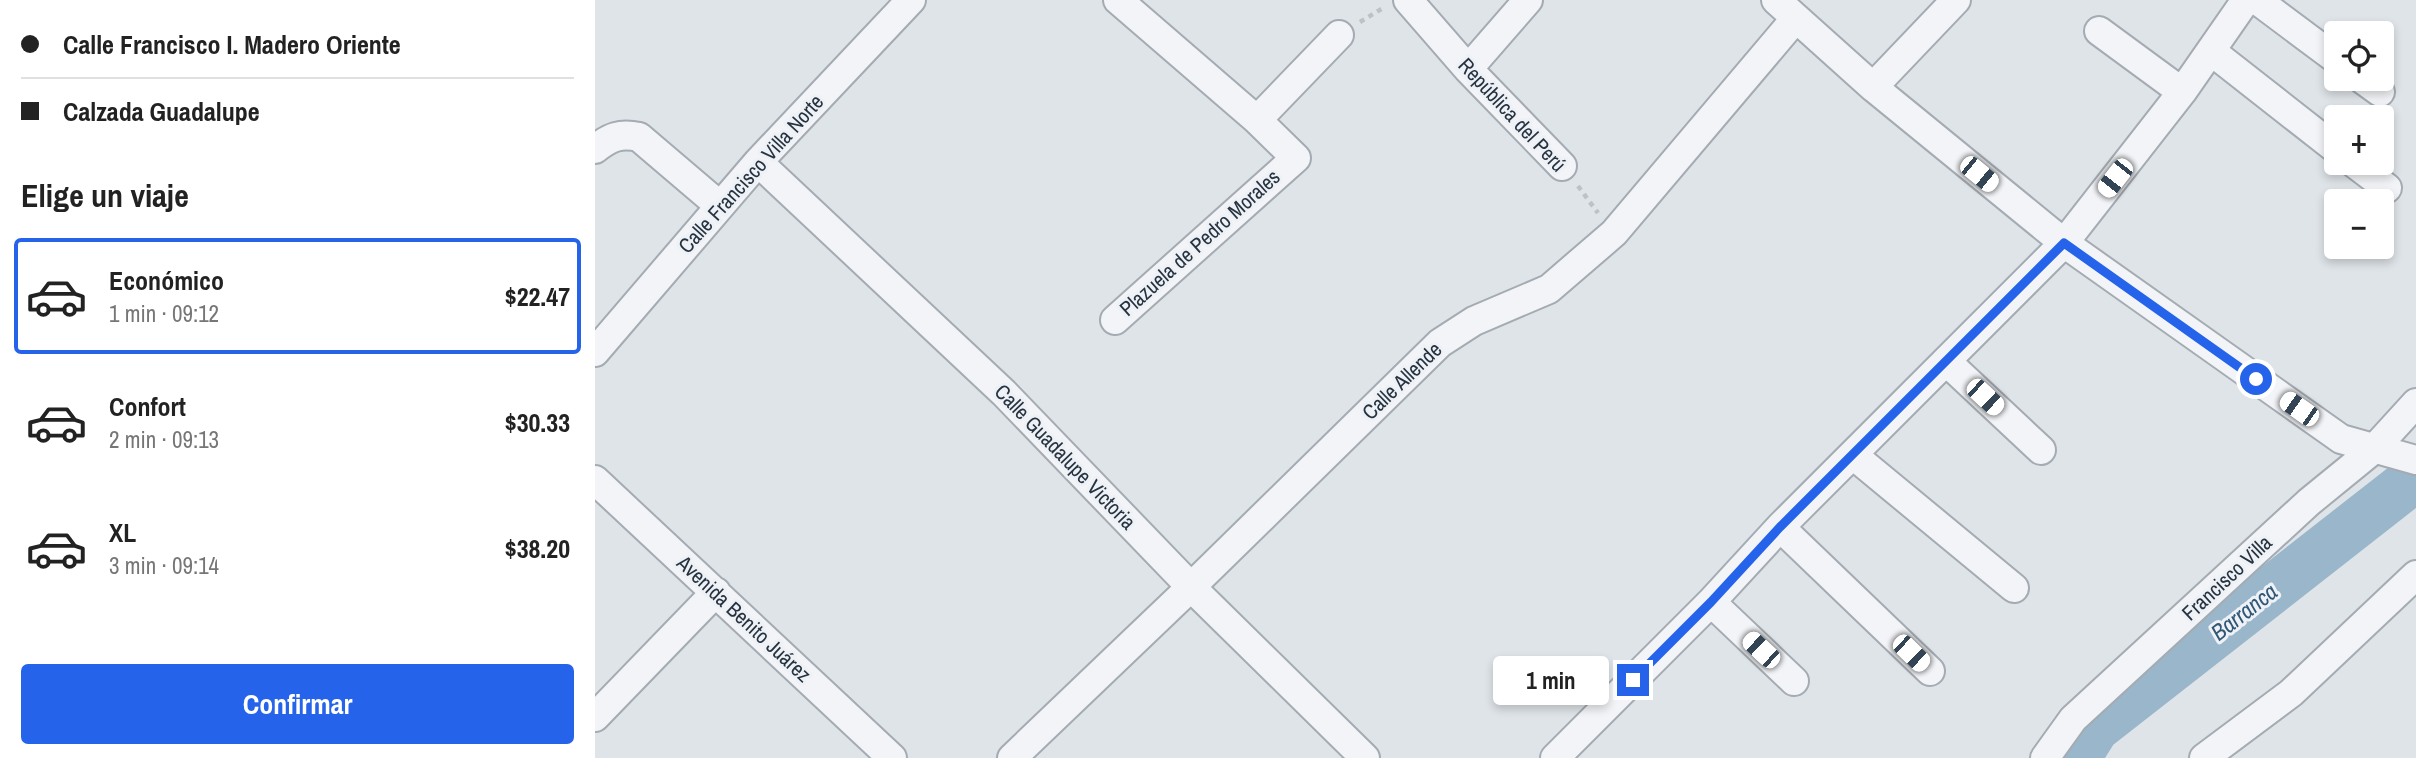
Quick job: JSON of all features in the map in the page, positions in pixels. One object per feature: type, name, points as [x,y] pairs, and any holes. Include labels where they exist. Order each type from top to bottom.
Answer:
[{"type":"street","name":"Calle Francisco Villa Norte","points":[[595,352],[758,162],[911,0]]},
{"type":"street","name":"Plazuela de Pedro Morales","points":[[1115,320],[1296,158],[1257,120],[1118,0]]},
{"type":"street","points":[[1468,69],[1528,0]]},
{"type":"street","points":[[1873,87],[1956,0]]},
{"type":"street","points":[[1555,758],[1711,602],[1780,527],[2064,243],[2182,92],[2246,0]]},
{"type":"street","points":[[2257,0],[2324,50]]},
{"type":"street","name":"República del Perú","points":[[1396,4],[1468,69],[1562,166]]},
{"type":"street","points":[[1786,9],[1873,87],[2064,243],[2341,439],[2411,458]]},
{"type":"street","name":"Calle Allende","points":[[1015,757],[1440,343],[1474,321],[1549,289],[1613,233],[1786,9]]},
{"type":"street","points":[[2099,31],[2182,92]]},
{"type":"street","points":[[1257,120],[1339,35]]},
{"type":"street","points":[[2211,51],[2324,140]]},
{"type":"street","points":[[595,149],[608,139],[624,134],[639,137],[720,206]]},
{"type":"street","name":"Calle Guadalupe Victoria","points":[[758,162],[1004,393],[1191,587],[1365,758]]},
{"type":"street","points":[[2370,175],[2387,188]]},
{"type":"street","points":[[1947,362],[2041,450]]},
{"type":"street","name":"Francisco Villa","points":[[2045,758],[2073,719],[2309,502],[2374,449],[2416,403]]},
{"type":"street","points":[[1853,455],[2014,588]]},
{"type":"street","name":"Avenida Benito Juárez","points":[[595,480],[892,758]]},
{"type":"street","points":[[1780,527],[1930,671]]},
{"type":"street","points":[[2204,758],[2291,692],[2416,575]]},
{"type":"street","points":[[595,718],[716,592]]},
{"type":"street","points":[[1711,602],[1794,681]]},
{"type":"path","points":[[1339,35],[1396,4]]},
{"type":"path","name":"República del Perú","points":[[1562,166],[1613,233]]},
{"type":"waterway","name":"Barranca","points":[[2076,758],[2095,728],[2407,484],[2416,470]]},
{"type":"route","points":[[1633,680],[1711,602],[1780,527],[2064,243],[2256,379]]}]
